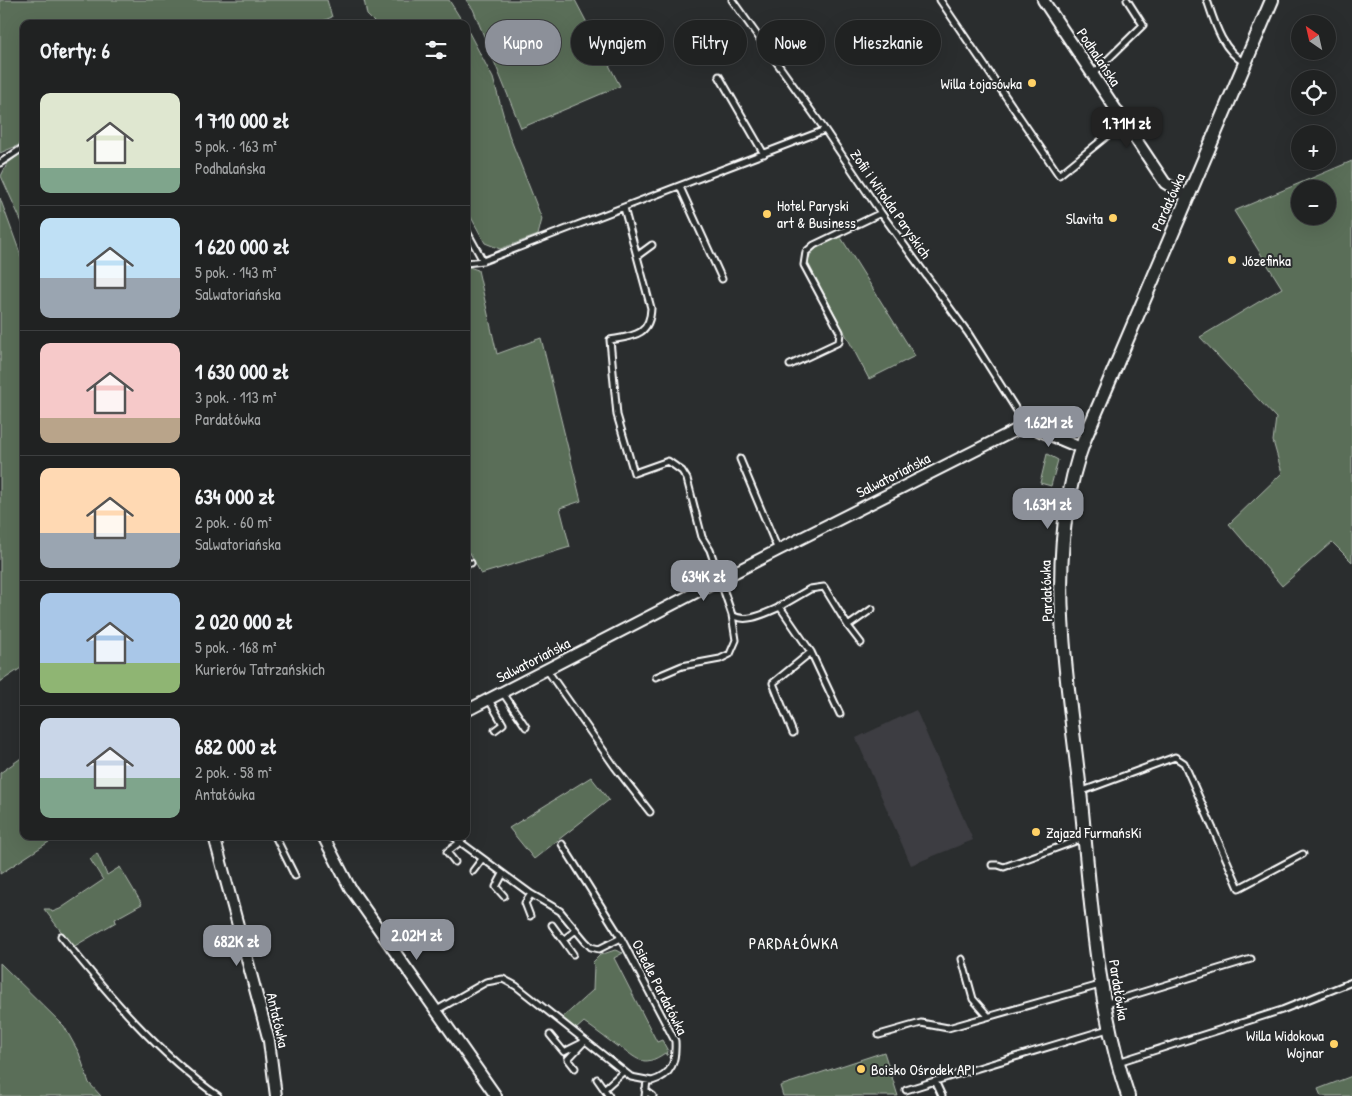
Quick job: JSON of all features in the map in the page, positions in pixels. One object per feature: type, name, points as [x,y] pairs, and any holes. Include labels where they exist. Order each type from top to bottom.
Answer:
[{"type":"street","name":"Podhalańska","points":[[1043,0],[1165,183],[1188,196]]},
{"type":"street","name":"Pardałówka","points":[[1128,1096],[1117,1062],[1100,984],[1084,838],[1063,633],[1060,564],[1066,503],[1081,448],[1272,0]]},
{"type":"street","points":[[1026,425],[1081,448]]},
{"type":"street","name":"Salwatoriańska","points":[[470,709],[778,550],[1026,425]]},
{"type":"street","name":"Antałówka","points":[[215,840],[269,1041],[276,1096]]},
{"type":"street","points":[[325,840],[350,888],[496,1096]]},
{"type":"lane","name":"Zofii i Witolda Paryskich","points":[[732,0],[825,130],[880,213],[968,333],[1026,425]]},
{"type":"lane","points":[[940,0],[1059,175],[1124,122]]},
{"type":"lane","points":[[1092,75],[1143,25],[1127,0]]},
{"type":"lane","points":[[1207,0],[1229,50],[1245,63]]},
{"type":"lane","points":[[719,76],[764,154]]},
{"type":"lane","points":[[470,263],[484,261],[825,130]]},
{"type":"lane","points":[[0,163],[20,150]]},
{"type":"lane","points":[[680,187],[722,279]]},
{"type":"lane","points":[[624,208],[650,308],[649,324],[636,334],[610,340],[614,398],[620,430],[634,472],[668,461],[685,474],[702,538],[710,550],[732,615],[736,640],[730,654],[720,659],[682,666],[656,677]]},
{"type":"lane","points":[[790,365],[839,342],[840,332],[804,265],[806,252],[814,245],[880,213]]},
{"type":"lane","points":[[470,237],[484,261]]},
{"type":"lane","points":[[637,256],[652,245]]},
{"type":"lane","points":[[740,459],[778,550]]},
{"type":"lane","points":[[732,615],[742,619],[752,617],[779,607],[810,589],[824,587],[861,643]]},
{"type":"lane","points":[[779,607],[812,652],[840,714]]},
{"type":"lane","points":[[848,626],[872,609]]},
{"type":"lane","points":[[793,733],[773,683],[812,652]]},
{"type":"lane","points":[[547,670],[615,767],[650,812]]},
{"type":"lane","points":[[503,692],[526,727]]},
{"type":"lane","points":[[489,700],[503,724],[495,730]]},
{"type":"lane","points":[[1080,792],[1175,758],[1184,763],[1239,888],[1303,854]]},
{"type":"lane","points":[[992,866],[998,864],[1004,867],[1084,838]]},
{"type":"lane","points":[[277,840],[294,876]]},
{"type":"lane","name":"Osiedle Pardałówka","points":[[456,840],[531,894],[560,911],[591,947],[599,949],[621,938],[675,1041],[675,1058],[671,1069],[657,1080],[647,1081]]},
{"type":"lane","points":[[454,862],[448,852],[459,843]]},
{"type":"lane","points":[[562,844],[621,938]]},
{"type":"lane","points":[[473,871],[482,859]]},
{"type":"lane","points":[[503,874],[496,887],[504,896]]},
{"type":"lane","points":[[530,916],[525,902],[531,894]]},
{"type":"lane","points":[[552,926],[573,954]]},
{"type":"lane","points":[[563,940],[576,930]]},
{"type":"lane","points":[[60,936],[96,980],[139,1027],[188,1075],[218,1096]]},
{"type":"lane","points":[[962,958],[973,999],[988,1016]]},
{"type":"lane","points":[[1104,1004],[1251,959]]},
{"type":"lane","points":[[436,1010],[486,982],[503,979],[516,986],[623,1072],[647,1081],[645,1093],[653,1096]]},
{"type":"lane","points":[[1117,1062],[1282,1010],[1352,982]]},
{"type":"lane","points":[[879,1035],[921,1023],[948,1028],[1100,984]]},
{"type":"lane","points":[[906,1090],[1109,1028]]},
{"type":"lane","points":[[550,1035],[564,1052],[584,1042]]},
{"type":"lane","points":[[575,1068],[568,1060],[584,1042]]},
{"type":"lane","points":[[604,1089],[623,1072]]},
{"type":"lane","points":[[597,1079],[609,1096]]},
{"type":"lane","points":[[935,1081],[942,1096]]},
{"type":"shaded area","points":[[916,710],[973,840],[911,865],[856,738]]},
{"type":"green space","points":[[0,0],[327,0],[332,17],[325,20],[20,20],[20,145],[0,153]]},
{"type":"green space","points":[[364,0],[449,0],[462,20],[372,20],[367,15]]},
{"type":"green space","points":[[466,0],[575,0],[585,20],[571,20],[571,65],[609,65],[620,86],[521,128],[496,65],[561,65],[561,20],[485,20],[485,39],[473,9]]},
{"type":"green space","points":[[470,35],[493,78],[509,135],[542,219],[538,235],[500,249],[485,243],[470,215]]},
{"type":"green space","points":[[20,154],[20,218],[1,176],[7,164]]},
{"type":"green space","points":[[1352,161],[1352,562],[1332,542],[1282,586],[1229,524],[1282,473],[1273,441],[1276,418],[1200,337],[1282,288],[1234,211],[1291,187],[1291,225],[1336,225],[1336,180],[1307,180],[1331,170],[1336,170],[1336,168]]},
{"type":"green space","points":[[0,198],[20,253],[20,669],[0,682]]},
{"type":"green space","points":[[840,236],[915,356],[869,379],[808,263],[809,257],[815,249]]},
{"type":"green space","points":[[470,267],[478,270],[497,354],[541,338],[581,501],[560,508],[570,547],[481,574],[470,553]]},
{"type":"green space","points":[[1047,454],[1058,460],[1051,486],[1040,483]]},
{"type":"green space","points":[[20,759],[20,840],[52,840],[0,874],[0,773]]},
{"type":"green space","points":[[591,777],[609,800],[534,859],[509,828]]},
{"type":"green space","points":[[97,853],[107,875],[120,867],[142,904],[115,919],[116,922],[73,947],[44,909],[50,909],[52,912],[60,909],[103,880],[90,859]]},
{"type":"green space","points":[[615,950],[623,953],[614,958],[657,1042],[662,1040],[668,1051],[667,1056],[665,1053],[651,1060],[640,1060],[618,1047],[584,1022],[575,1030],[561,1019],[593,990],[594,965],[592,963],[600,955]]},
{"type":"green space","points":[[0,963],[64,1026],[79,1053],[89,1083],[101,1096],[0,1096]]},
{"type":"green space","name":"Boisko Ośrodek API","points":[[884,1052],[898,1096],[783,1096],[780,1086]]},
{"type":"green space","points":[[1352,1076],[1352,1096],[1321,1096],[1318,1089]]},
{"type":"place","name":"Willa Łojasówka","points":[[1032,83]]},
{"type":"place","name":"Hotel Paryski art & Business","points":[[767,214]]},
{"type":"place","name":"Slavita","points":[[1113,218]]},
{"type":"place","name":"Józefinka","points":[[1232,260]]},
{"type":"place","name":"Zajazd FurmańsKi","points":[[1036,832]]},
{"type":"place","name":"Willa Widokowa Wojnar","points":[[1334,1044]]},
{"type":"place","name":"Boisko Ośrodek API","points":[[861,1069]]},
{"type":"district","name":"PARDAŁÓWKA","points":[[794,943]]}]
